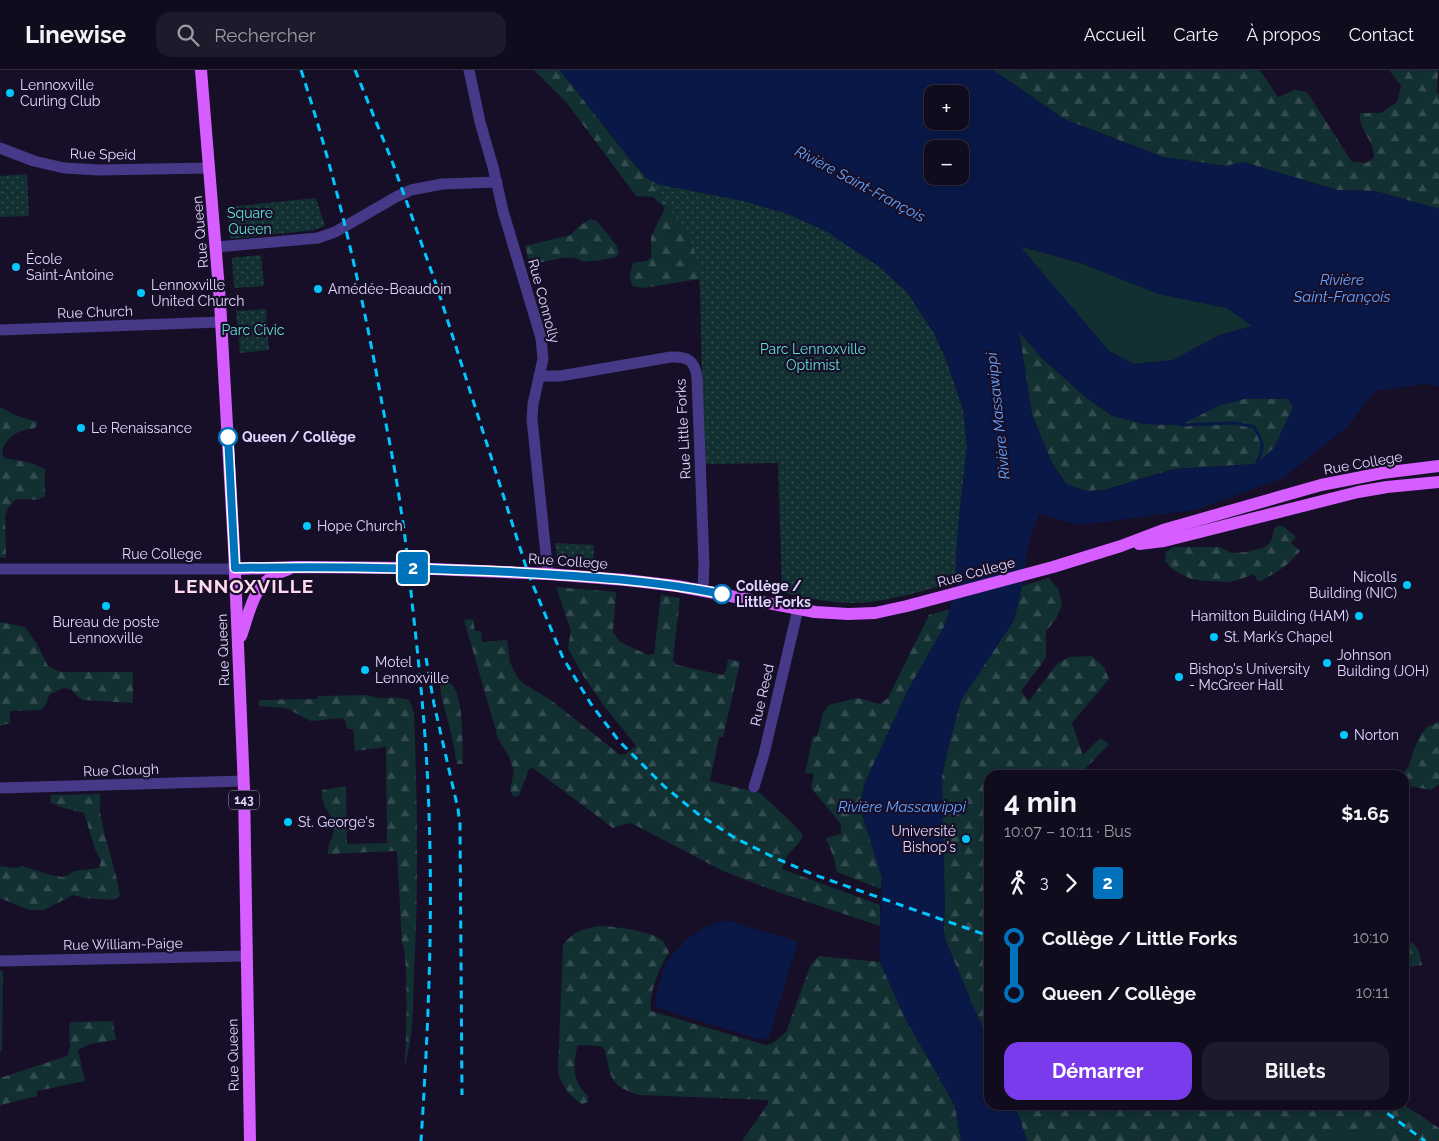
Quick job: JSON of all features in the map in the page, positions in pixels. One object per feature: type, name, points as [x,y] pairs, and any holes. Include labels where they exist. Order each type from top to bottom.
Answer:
[{"type":"main road","name":"Rue Queen","points":[[201,70],[216,247],[235,568],[243,781],[250,1141]]},
{"type":"main road","name":"Rue College","points":[[235,568],[417,568],[548,574],[626,580],[703,590],[798,609],[841,614],[874,613],[943,597],[1041,570],[1121,546],[1163,530],[1321,485],[1382,473],[1439,466]]},
{"type":"main road","name":"Rue College","points":[[1121,546],[1164,541],[1358,492],[1439,482]]},
{"type":"main road","points":[[238,643],[259,588],[274,576],[297,567]]},
{"type":"street","name":"Rue Connolly","points":[[469,70],[503,211],[541,338],[542,359],[533,404],[532,420],[548,574]]},
{"type":"street","name":"Rue Speid","points":[[0,148],[34,161],[74,169],[210,168]]},
{"type":"street","points":[[216,247],[318,238],[338,230],[411,190],[429,185],[497,182]]},
{"type":"street","name":"Rue Church","points":[[0,330],[221,322]]},
{"type":"street","name":"Rue Little Forks","points":[[539,376],[560,376],[670,357],[684,358],[691,362],[697,378],[704,564],[703,590]]},
{"type":"street","name":"Rue College","points":[[0,569],[235,568]]},
{"type":"street","name":"Rue Reed","points":[[754,787],[764,754],[798,609]]},
{"type":"street","name":"Rue Clough","points":[[0,788],[243,781]]},
{"type":"street","name":"Rue William-Paige","points":[[0,962],[246,956]]},
{"type":"green space","points":[[534,70],[560,70],[629,158],[649,180],[748,202],[706,278],[643,288],[632,286],[630,275],[633,263],[647,261],[651,257],[651,237],[665,208],[653,197],[636,196],[567,103]]},
{"type":"green space","points":[[993,70],[1260,70],[1278,97],[1295,90],[1307,92],[1352,162],[1366,163],[1374,158],[1374,152],[1361,124],[1360,113],[1381,113],[1397,102],[1401,86],[1389,70],[1438,70],[1439,209],[1375,191],[1337,190],[1243,162],[1226,166],[1163,157],[1064,119]]},
{"type":"green space","points":[[27,174],[29,216],[0,217],[0,176]]},
{"type":"green space","name":"Parc Lennoxville Optimist","points":[[649,180],[661,185],[748,202],[788,214],[826,231],[880,267],[907,292],[934,333],[946,359],[963,409],[967,447],[958,527],[957,582],[894,598],[855,603],[818,600],[782,592],[778,463],[704,464],[698,265],[688,234]]},
{"type":"green space","name":"Square Queen","points":[[316,198],[325,226],[314,230],[230,239],[228,207]]},
{"type":"green space","points":[[590,219],[597,221],[617,246],[619,254],[614,258],[584,262],[575,258],[561,258],[530,265],[525,246],[571,235],[578,227]]},
{"type":"green space","points":[[1019,246],[1081,263],[1159,294],[1227,308],[1253,326],[1220,335],[1173,360],[1134,364],[1109,351]]},
{"type":"green space","points":[[261,255],[264,286],[234,288],[232,258]]},
{"type":"green space","name":"Parc Civic","points":[[266,309],[269,350],[240,353],[236,311]]},
{"type":"green space","points":[[1019,331],[1044,360],[1088,399],[1113,416],[1144,424],[1180,425],[1220,405],[1244,399],[1288,399],[1294,406],[1274,448],[1256,464],[1174,469],[1104,490],[1087,491],[1066,484],[1052,463],[1032,415]]},
{"type":"green space","points":[[0,407],[17,416],[38,422],[35,428],[19,432],[7,441],[2,451],[4,458],[32,463],[45,469],[45,496],[37,500],[15,500],[8,508],[5,516],[6,558],[0,557]]},
{"type":"green space","points":[[1277,526],[1283,526],[1296,537],[1291,543],[1300,551],[1281,569],[1258,582],[1254,574],[1229,582],[1191,579],[1173,570],[1165,561],[1166,552],[1173,547],[1219,547],[1232,553],[1247,552],[1265,547],[1271,541],[1274,529]]},
{"type":"green space","points":[[555,543],[594,545],[593,562],[558,560]]},
{"type":"green space","points":[[1048,578],[1058,588],[1062,605],[1056,619],[1046,631],[1046,658],[1021,691],[1029,701],[1057,664],[1069,657],[1092,656],[1104,667],[1109,679],[1072,723],[1083,755],[1100,738],[1109,744],[1084,770],[984,770],[984,1031],[946,942],[944,932],[942,776],[961,700],[1014,620],[1022,586]]},
{"type":"green space","points":[[556,587],[616,592],[613,632],[620,642],[648,655],[654,654],[661,595],[680,598],[673,660],[677,665],[722,675],[726,671],[728,659],[740,662],[723,737],[719,737],[710,781],[760,793],[803,835],[799,843],[787,855],[782,869],[880,905],[880,926],[778,892],[723,871],[631,823],[613,828],[533,768],[529,769],[519,795],[514,797],[510,790],[514,771],[509,757],[498,738],[464,620],[473,619],[475,631],[481,631],[482,642],[507,640],[510,663],[517,677],[523,683],[552,701],[619,754],[624,755],[636,746],[602,703],[584,677],[568,648],[571,631]]},
{"type":"green space","points":[[950,609],[945,625],[907,692],[864,785],[861,802],[882,877],[881,889],[837,872],[826,838],[841,834],[841,824],[811,788],[814,774],[805,773],[813,736],[817,737],[823,713],[829,705],[857,698],[880,704],[888,698],[929,615]]},
{"type":"green space","points":[[0,622],[25,627],[37,644],[48,666],[61,672],[133,672],[133,703],[83,700],[72,690],[64,688],[50,694],[45,706],[41,710],[10,711],[10,723],[0,726]]},
{"type":"green space","points":[[441,678],[454,687],[457,695],[462,724],[463,764],[457,764],[441,695]]},
{"type":"green space","points":[[367,695],[378,698],[409,700],[414,712],[417,906],[412,1017],[410,1041],[405,1064],[406,964],[402,943],[397,851],[328,854],[334,827],[322,796],[322,790],[346,786],[347,844],[387,843],[386,747],[355,751],[353,729],[347,729],[343,718],[311,721],[286,708],[259,706],[259,700],[317,699],[318,696]]},
{"type":"green space","points":[[1439,722],[1439,784],[1431,790],[1409,786],[1409,770],[1405,770],[1409,766],[1414,749],[1422,733],[1427,727]]},
{"type":"green space","points":[[100,794],[101,818],[120,896],[113,900],[84,898],[73,895],[44,910],[29,910],[0,898],[0,866],[15,868],[22,866],[63,877],[74,871],[99,868],[101,861],[95,849],[84,813],[60,807],[50,802],[51,795]]},
{"type":"green space","points":[[600,926],[624,928],[650,934],[664,942],[669,952],[658,973],[653,988],[651,1011],[766,1045],[773,1043],[786,1032],[811,964],[819,956],[880,962],[905,1018],[955,1106],[961,1141],[742,1141],[768,1104],[768,1100],[639,1095],[625,1090],[616,1084],[611,1074],[605,1051],[601,1046],[578,1045],[575,1075],[579,1085],[588,1096],[588,1102],[582,1104],[567,1090],[561,1081],[558,1071],[563,945],[579,931]]},
{"type":"green space","points":[[1409,941],[1418,948],[1422,965],[1409,967]]},
{"type":"green space","points":[[0,971],[3,971],[2,1050],[0,1052]]},
{"type":"green space","points":[[113,1021],[116,1040],[90,1044],[78,1050],[85,1081],[37,1091],[37,1096],[1,1105],[0,1107],[0,1078],[67,1056],[70,1047],[69,1026],[71,1022]]},
{"type":"green space","points":[[1409,1108],[1439,1128],[1439,1141],[1379,1141],[1366,1131],[1342,1132],[1334,1141],[1027,1141],[1017,1110],[1409,1110]]},
{"type":"green space","points":[[1366,1131],[1379,1141],[1334,1141],[1342,1132]]},
{"type":"water","name":"Rivière Saint-François","points":[[560,70],[993,70],[1064,119],[1163,157],[1226,166],[1243,162],[1337,190],[1375,191],[1439,209],[1439,386],[1425,384],[1375,391],[1348,426],[1282,479],[1195,510],[1081,525],[1039,514],[1028,546],[1022,586],[1014,620],[961,700],[942,776],[944,932],[946,942],[984,1031],[984,1110],[1017,1110],[1027,1141],[961,1141],[955,1106],[905,1018],[880,962],[882,878],[862,815],[861,802],[864,785],[907,692],[945,625],[957,582],[958,527],[967,447],[963,409],[946,359],[934,333],[907,292],[880,267],[826,231],[788,214],[748,202],[661,185],[649,180],[629,158]],"holes":[[[1020,246],[1081,263],[1159,294],[1227,308],[1252,326],[1220,335],[1173,360],[1134,364],[1109,351]],[[1019,332],[1044,360],[1088,399],[1113,416],[1144,424],[1180,425],[1220,405],[1244,399],[1288,399],[1293,407],[1274,448],[1256,464],[1174,469],[1104,490],[1086,491],[1066,484],[1052,463],[1032,415]]]},
{"type":"water","points":[[726,920],[796,941],[797,945],[769,1038],[762,1040],[658,1008],[655,1004],[663,971],[674,953],[697,932]]},
{"type":"waterway","points":[[1180,425],[1235,423],[1254,427],[1262,445],[1256,464]]},
{"type":"railway","points":[[301,70],[314,110],[356,274],[394,468],[407,556],[425,734],[430,855],[429,978],[421,1141]]},
{"type":"railway","points":[[355,70],[392,161],[436,284],[528,573],[563,658],[591,704],[619,741],[665,787],[698,814],[735,838],[812,874],[984,934]]},
{"type":"railway","points":[[426,658],[460,824],[462,1095]]},
{"type":"railway","points":[[1383,1110],[1425,1141]]},
{"type":"bus line","name":"2","points":[[228,437],[235,568],[395,568],[528,573],[626,580],[722,594]]},
{"type":"place","name":"Lennoxville Curling Club","points":[[10,93]]},
{"type":"place","name":"École Saint-Antoine","points":[[16,267]]},
{"type":"place","name":"Amédée-Beaudoin","points":[[318,289]]},
{"type":"place","name":"Lennoxville United Church","points":[[141,293]]},
{"type":"place","name":"Le Renaissance","points":[[81,428]]},
{"type":"place","name":"Queen / Collège","points":[[228,437]]},
{"type":"place","name":"Hope Church","points":[[307,526]]},
{"type":"place","name":"Nicolls Building (NIC)","points":[[1407,585]]},
{"type":"place","name":"Collège / Little Forks","points":[[722,594]]},
{"type":"place","name":"Bureau de poste Lennoxville","points":[[106,606]]},
{"type":"place","name":"Hamilton Building (HAM)","points":[[1359,616]]},
{"type":"place","name":"St. Mark’s Chapel","points":[[1214,637]]},
{"type":"place","name":"Johnson Building (JOH)","points":[[1327,663]]},
{"type":"place","name":"Motel Lennoxville","points":[[365,670]]},
{"type":"place","name":"Bishop's University - McGreer Hall","points":[[1179,677]]},
{"type":"place","name":"Norton","points":[[1344,735]]},
{"type":"place","name":"St. George's","points":[[288,822]]},
{"type":"place","name":"Université Bishop's","points":[[966,839]]},
{"type":"district","name":"LENNOXVILLE","points":[[244,586]]},
{"type":"water label","name":"Rivière Massawippi","points":[[998,416]]},
{"type":"water label","name":"Rivière Massawippi","points":[[902,807]]}]
